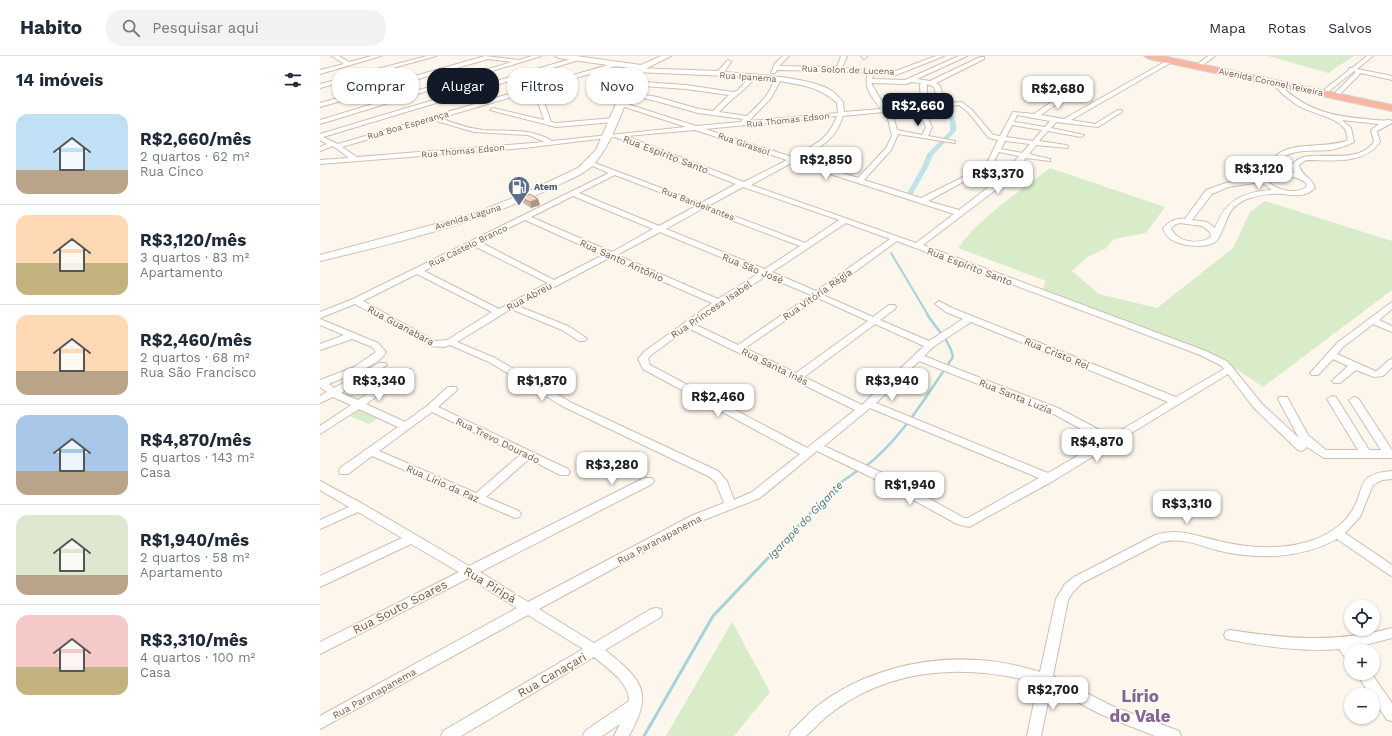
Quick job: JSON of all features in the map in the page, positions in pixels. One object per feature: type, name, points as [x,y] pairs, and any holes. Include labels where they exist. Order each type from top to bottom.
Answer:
[{"type":"highway","name":"Avenida Coronel Teixeira","points":[[1149,56],[1201,64],[1392,104]]},
{"type":"highway","name":"Avenida Coronel Teixeira","points":[[1167,58],[1255,75],[1275,83],[1392,108]]},
{"type":"main road","points":[[559,56],[618,64],[635,68]]},
{"type":"main road","points":[[641,68],[667,56]]},
{"type":"main road","name":"Avenida Laguna","points":[[320,258],[448,224],[496,209],[552,184],[590,163],[596,157],[611,135],[614,120],[621,104]]},
{"type":"street","points":[[335,56],[348,64]]},
{"type":"street","points":[[320,72],[378,56]]},
{"type":"street","points":[[320,86],[433,56]]},
{"type":"street","points":[[320,122],[538,56]]},
{"type":"street","points":[[770,77],[786,56]]},
{"type":"street","points":[[839,69],[844,56]]},
{"type":"street","name":"Rua Solon de Lucena","points":[[776,68],[839,69],[895,73],[941,56]]},
{"type":"street","points":[[868,81],[903,83],[964,56]]},
{"type":"street","points":[[1201,64],[1212,56]]},
{"type":"street","points":[[1327,90],[1351,69],[1370,56]]},
{"type":"street","points":[[320,105],[488,58],[520,62]]},
{"type":"street","points":[[924,137],[929,127],[922,112],[924,107],[923,85],[982,58]]},
{"type":"street","points":[[1067,120],[1167,58]]},
{"type":"street","points":[[320,137],[577,59]]},
{"type":"street","points":[[719,74],[728,62]]},
{"type":"street","name":"Rua Boa Esperança","points":[[320,149],[434,118],[618,64]]},
{"type":"street","points":[[1351,69],[1392,78]]},
{"type":"street","name":"Rua Ipanema","points":[[648,70],[778,78],[828,92],[840,102],[840,114]]},
{"type":"street","points":[[859,181],[889,149],[893,142],[895,132],[893,121],[878,101],[868,81],[872,71]]},
{"type":"street","points":[[1338,93],[1360,71]]},
{"type":"street","points":[[648,84],[686,87],[733,94],[739,92],[754,76]]},
{"type":"street","points":[[742,124],[772,93],[776,87],[778,78]]},
{"type":"street","points":[[1037,116],[1088,79]]},
{"type":"street","points":[[911,80],[937,86],[943,105]]},
{"type":"street","points":[[1275,83],[1298,105],[1334,117],[1359,121],[1391,122]]},
{"type":"street","points":[[714,114],[733,94]]},
{"type":"street","points":[[648,97],[714,114],[748,118]]},
{"type":"street","name":"Rua Thomas Edson","points":[[320,162],[960,103],[977,118],[990,136],[998,138]]},
{"type":"street","points":[[542,104],[548,123]]},
{"type":"street","name":"Rua Girassol","points":[[621,104],[959,213]]},
{"type":"street","points":[[493,110],[548,123],[569,124],[614,120]]},
{"type":"street","points":[[922,201],[986,166],[994,158],[997,150],[998,138],[1010,123],[1015,113],[1018,112],[1099,125],[1120,110]]},
{"type":"street","points":[[743,184],[793,160],[826,141],[832,134],[840,114]]},
{"type":"street","points":[[1285,192],[1268,185],[1267,176],[1276,157],[1285,153],[1342,146],[1352,141],[1348,128],[1334,117]]},
{"type":"street","points":[[434,118],[448,124],[475,131],[536,134],[550,142]]},
{"type":"street","points":[[917,246],[1003,180],[1055,119]]},
{"type":"street","points":[[1301,177],[1295,165],[1299,161],[1314,158],[1351,156],[1370,152],[1375,147],[1377,142],[1374,130],[1379,126],[1391,122]]},
{"type":"street","points":[[1010,123],[1081,135]]},
{"type":"street","points":[[895,132],[953,142]]},
{"type":"street","name":"Rua Espírito Santo","points":[[611,135],[743,184],[896,238],[1203,353],[1225,364],[1258,406],[1302,447]]},
{"type":"street","points":[[320,137],[335,145],[355,159]]},
{"type":"street","points":[[998,138],[1066,147]]},
{"type":"street","points":[[997,150],[1048,160]]},
{"type":"street","name":"Rua Bandeirantes","points":[[590,163],[806,246]]},
{"type":"street","name":"Rua Castelo Branco","points":[[320,315],[356,301],[473,242],[526,218],[614,173]]},
{"type":"street","points":[[1188,221],[1209,192],[1226,185],[1286,173],[1301,177],[1310,182],[1311,188],[1299,193],[1285,192],[1254,195],[1241,199],[1230,206],[1223,215],[1215,238],[1207,243],[1192,243],[1178,239],[1168,232],[1167,228],[1174,222],[1188,221],[1204,224],[1210,227],[1216,234]]},
{"type":"street","name":"Rua Abreu","points":[[450,342],[511,306],[659,230],[702,205],[743,184]]},
{"type":"street","name":"Rua São José","points":[[574,194],[765,272],[875,319],[930,345]]},
{"type":"street","name":"Rua Santo Antônio","points":[[526,218],[719,303]]},
{"type":"street","name":"Rua Princesa Isabel","points":[[812,450],[646,367],[643,363],[643,358],[687,324],[845,220]]},
{"type":"street","name":"Rua Vitória Régia","points":[[738,349],[817,295],[896,238]]},
{"type":"street","points":[[473,242],[554,283]]},
{"type":"street","points":[[418,271],[500,312]]},
{"type":"street","name":"Rua Guanabara","points":[[356,301],[432,344],[444,344],[450,342],[492,360],[568,405],[714,474],[721,481],[731,506]]},
{"type":"street","name":"Rua Cristo Rei","points":[[939,304],[1176,401]]},
{"type":"street","points":[[1315,373],[1340,345],[1392,305]]},
{"type":"street","points":[[511,306],[565,328],[582,339]]},
{"type":"street","points":[[797,377],[892,307]]},
{"type":"street","name":"Rua Paranapanema","points":[[320,723],[528,608],[699,516],[742,502],[769,487],[865,407],[930,345],[971,318]]},
{"type":"street","points":[[1372,320],[1392,329]]},
{"type":"street","points":[[320,322],[350,336],[376,345],[381,352],[380,355],[357,368],[321,384]]},
{"type":"street","name":"Rua Santa Inês","points":[[687,324],[797,377],[865,407],[908,421],[1049,478]]},
{"type":"street","points":[[320,347],[350,336]]},
{"type":"street","points":[[1331,355],[1369,373],[1380,374],[1392,362]]},
{"type":"street","name":"Rua Santa Luzia","points":[[918,357],[1054,410],[1112,441]]},
{"type":"street","points":[[320,400],[382,365]]},
{"type":"street","points":[[1337,381],[1354,366]]},
{"type":"street","points":[[812,450],[858,466],[961,521],[969,523],[974,522],[1112,441],[1230,369]]},
{"type":"street","points":[[320,431],[357,404],[407,371]]},
{"type":"street","points":[[321,384],[332,392],[406,426]]},
{"type":"street","points":[[344,471],[431,408],[452,389]]},
{"type":"street","points":[[1283,399],[1299,432],[1319,452],[1324,454],[1391,454]]},
{"type":"street","points":[[1332,399],[1366,454]]},
{"type":"street","points":[[1354,400],[1391,454]]},
{"type":"street","name":"Rua Trevo Dourado","points":[[431,408],[564,472]]},
{"type":"street","name":"Rua Lírio da Paz","points":[[372,452],[515,514]]},
{"type":"street","points":[[477,498],[528,454]]},
{"type":"street","points":[[1034,736],[1062,599],[1069,588],[1078,580],[1159,538],[1179,536],[1224,547],[1272,551],[1315,544],[1337,533],[1352,521],[1357,513],[1368,482],[1379,476],[1392,475]]},
{"type":"street","name":"Rua Souto Soares","points":[[320,648],[648,481]]},
{"type":"street","name":"Rua Piripá","points":[[320,485],[469,572],[595,650],[612,664],[634,689],[636,697],[635,706]]},
{"type":"street","points":[[320,525],[359,508]]},
{"type":"street","points":[[1337,533],[1392,571]]},
{"type":"street","points":[[320,582],[411,539]]},
{"type":"street","name":"Rua Canaçari","points":[[448,736],[656,613]]},
{"type":"street","points":[[1231,635],[1279,643],[1303,644],[1342,643],[1370,639],[1392,633]]},
{"type":"street","points":[[796,736],[812,720],[842,697],[877,679],[913,668],[945,664],[971,664],[1010,669],[1046,680],[1105,709],[1174,736]]},
{"type":"street","points":[[1368,680],[1392,715]]},
{"type":"street","points":[[590,736],[635,706]]},
{"type":"street","points":[[621,736],[635,706]]},
{"type":"green space","points":[[1268,56],[1354,56],[1328,73]]},
{"type":"green space","points":[[1050,168],[1165,207],[1146,233],[1114,239],[1105,249],[1087,257],[1072,271],[1099,294],[1157,308],[1233,248],[1250,212],[1265,201],[1392,241],[1392,290],[1263,387],[1215,355],[1042,290],[1046,281],[958,248],[967,236],[989,215]]},
{"type":"green space","points":[[359,410],[378,418],[369,424],[350,416]]},
{"type":"green space","points":[[732,622],[770,692],[734,736],[666,736]]},
{"type":"building","points":[[530,194],[538,199],[530,202],[522,198]]},
{"type":"waterway","points":[[908,197],[925,167],[930,154],[953,131],[954,127],[952,120],[943,105]]},
{"type":"waterway","name":"Igarapé do Gigante","points":[[891,253],[928,315]]},
{"type":"waterway","name":"Igarapé do Gigante","points":[[865,467],[891,443],[913,415],[953,357],[946,340],[927,314]]},
{"type":"waterway","name":"Igarapé do Gigante","points":[[824,500],[840,483],[860,469]]},
{"type":"waterway","name":"Igarapé do Gigante","points":[[644,736],[713,616],[824,499]]},
{"type":"place","name":"Atem","points":[[519,206]]},
{"type":"district","name":"Lírio do Vale","points":[[1140,706]]}]
